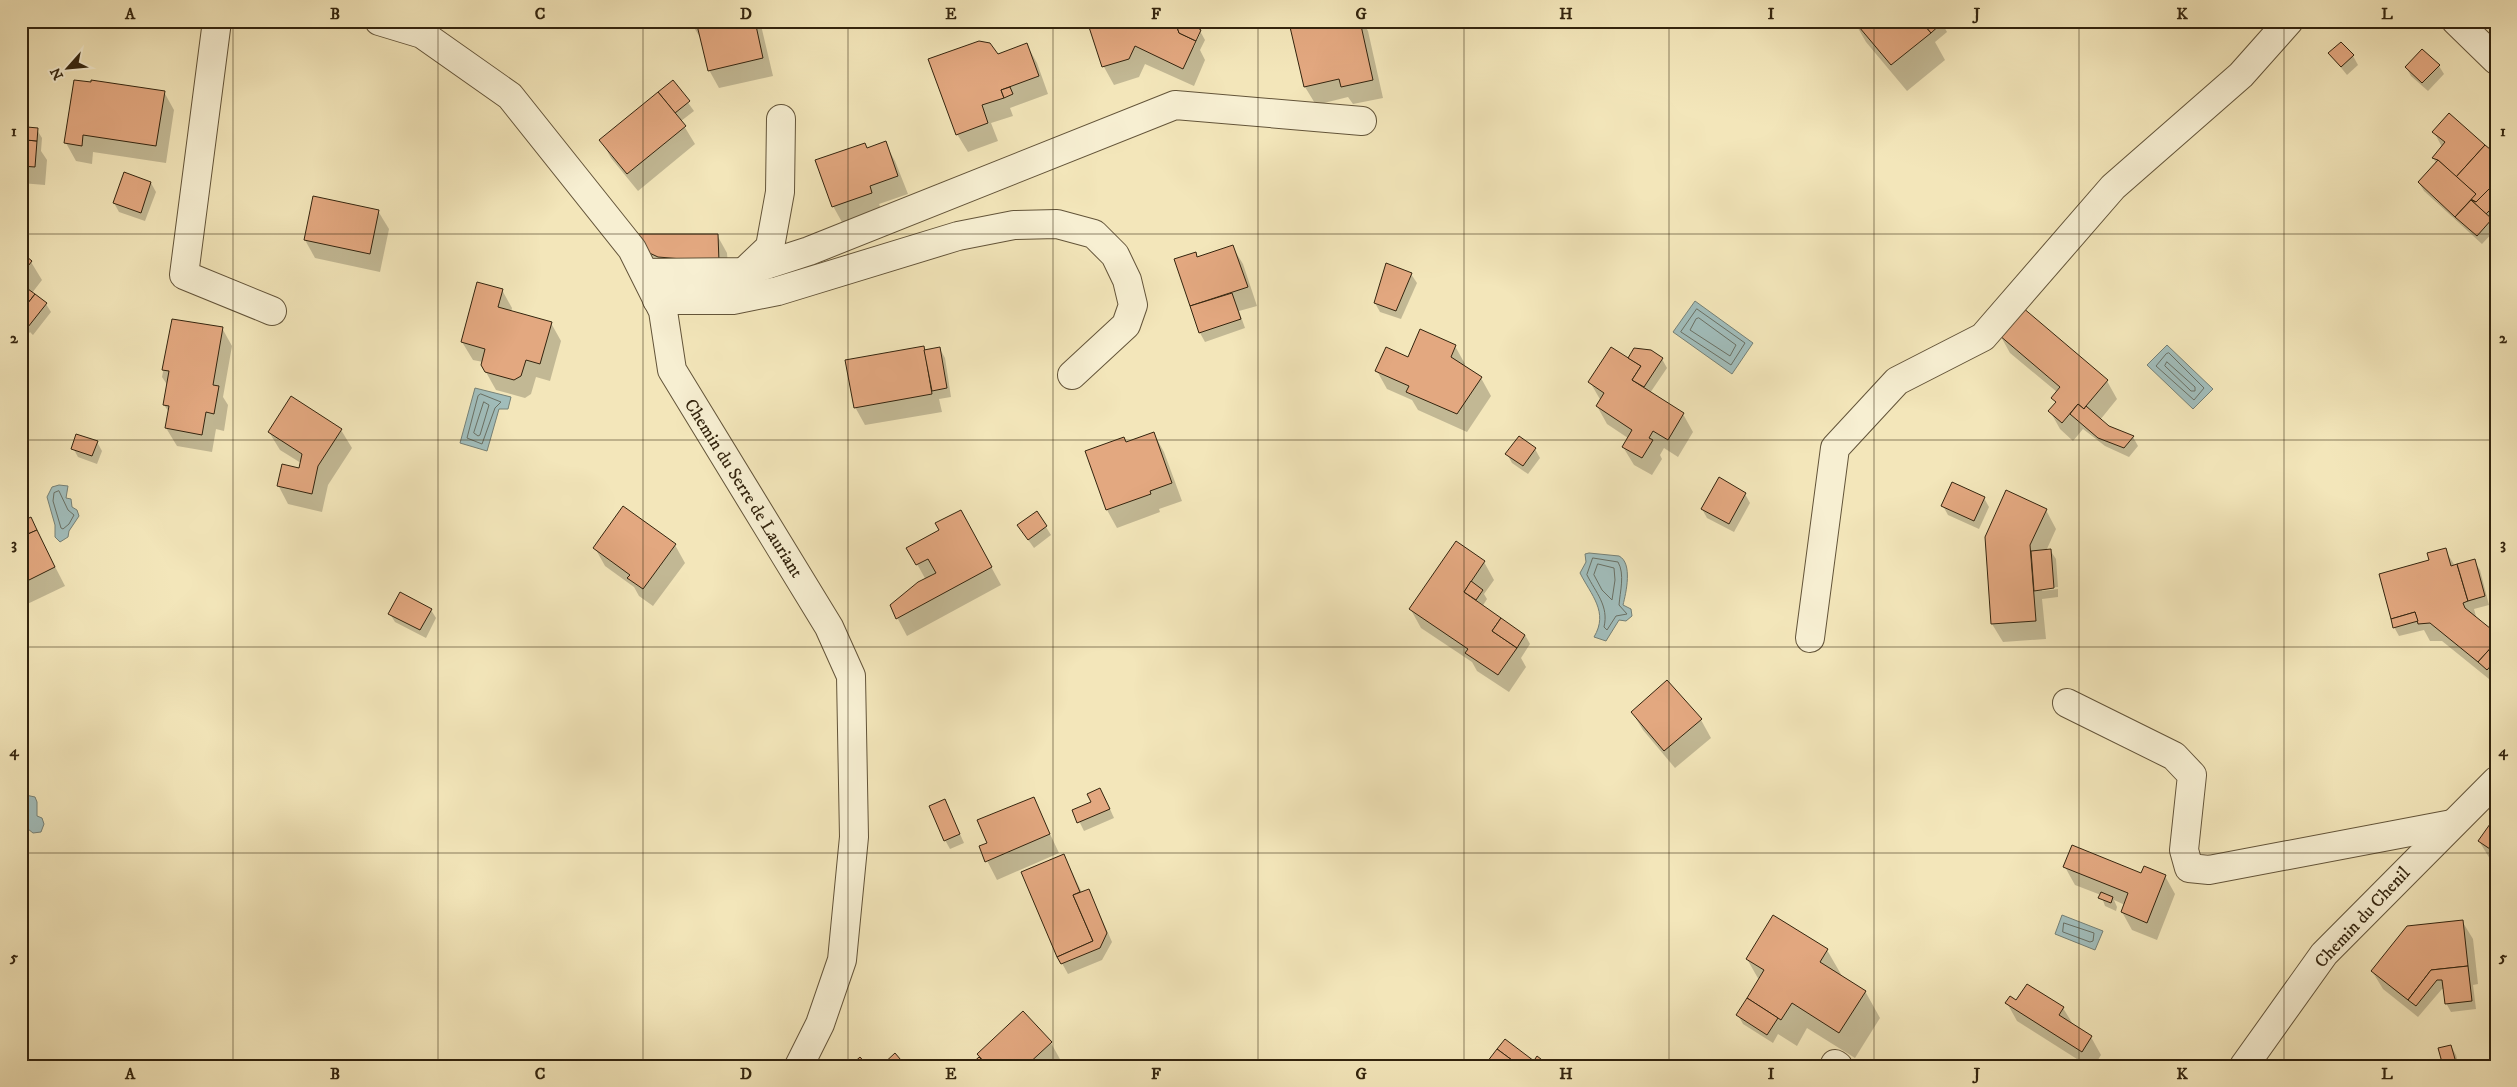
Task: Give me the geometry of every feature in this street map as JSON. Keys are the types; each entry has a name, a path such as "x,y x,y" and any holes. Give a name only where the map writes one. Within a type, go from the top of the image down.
{"street":[{"path":"218,21 184,275 272,311"},
{"name":"Chemin du Serre de Lauriant","path":"378,21 422,34 510,96 632,249 663,311 672,370 829,627 850,676 854,837 842,960 820,1024 799,1066"},
{"path":"1810,638 1835,448 1897,381 1983,337 2113,187 2241,75 2289,21"},
{"path":"2456,21 2496,60"},
{"path":"645,273 744,272 809,251 1175,105 1362,122"},
{"path":"744,272 770,248 780,192 781,119"},
{"path":"657,300 733,300 778,291 958,236 1014,225 1057,224 1094,234 1115,255 1127,280 1133,305 1126,325 1072,375"},
{"path":"2067,703 2174,756 2192,775 2184,850 2189,868 2209,870 2452,824"},
{"name":"Chemin du Chenil","path":"2244,1066 2324,954 2496,781"}],"water":[{"path":"1695,301 1753,343 1732,374 1673,332"},
{"path":"2167,345 2213,389 2193,409 2147,365"},
{"path":"475,388 511,397 508,409 499,409 487,451 460,443"},
{"path":"59,485 68,486 66,498 71,499 72,507 77,510 79,516 69,531 68,537 60,542 55,537 55,525 47,497 52,487"},
{"path":"1585,554 1619,556 1626,565 1627,586 1623,605 1631,609 1632,616 1626,621 1619,620 1606,641 1594,637 1600,620 1599,612 1597,604 1580,573 1586,562"},
{"path":"21,794 35,797 37,816 42,818 44,824 41,832 33,833 28,829 27,824 21,823"},
{"path":"2062,915 2103,931 2095,950 2055,934"}],"building":[{"path":"696,21 755,21 763,58 708,71"},
{"path":"1087,21 1175,21 1179,33 1196,41 1183,69 1135,46 1129,59 1102,67"},
{"path":"1175,21 1187,21 1201,30 1196,41 1179,33"},
{"path":"1316,21 1360,21 1373,80 1341,87 1339,79 1304,87 1290,27"},
{"path":"1854,21 1921,21 1931,33 1891,65"},
{"path":"1921,21 1942,21 1943,22 1931,33"},
{"path":"979,41 990,43 998,54 1027,43 1039,76 1001,90 1004,98 982,105 988,123 956,135 928,59"},
{"path":"2341,42 2354,55 2341,67 2328,53"},
{"path":"2422,49 2440,65 2422,83 2405,67"},
{"path":"74,80 91,82 91,80 165,91 156,146 83,135 82,146 64,143"},
{"path":"673,80 690,101 675,113 658,92"},
{"path":"1010,87 1013,94 1004,98 1001,90"},
{"path":"658,92 686,126 627,174 599,140"},
{"path":"2449,113 2485,145 2456,177 2438,160 2432,158 2445,142 2432,132"},
{"path":"21,127 27,127 26,140 37,141 35,167 21,166"},
{"path":"27,127 38,128 37,141 26,140"},
{"path":"886,141 898,176 870,186 872,193 832,207 815,160 865,143 867,148"},
{"path":"2485,145 2496,154 2496,189 2492,186 2476,202 2471,199 2476,194 2456,177"},
{"path":"2438,160 2476,194 2455,217 2418,182"},
{"path":"124,172 151,182 141,213 113,203"},
{"path":"2492,186 2496,189 2496,204 2486,214 2471,200 2476,202"},
{"path":"313,196 379,210 370,254 304,240"},
{"path":"2471,200 2492,219 2477,236 2455,217"},
{"path":"631,234 718,234 719,262 658,257 643,250"},
{"path":"1233,245 1248,287 1190,306 1174,259 1196,252 1197,257"},
{"path":"21,252 32,261 21,275"},
{"path":"1386,263 1412,273 1396,311 1374,303"},
{"path":"477,282 503,289 498,307 552,322 540,364 526,360 521,376 514,380 485,372 481,365 485,349 461,342"},
{"path":"21,284 35,294 21,312"},
{"path":"1232,293 1241,319 1199,333 1190,306"},
{"path":"35,294 47,303 28,327 21,321 21,312"},
{"path":"2022,307 2108,380 2084,409 2078,404 2062,423 2048,411 2056,402 2051,398 2060,387 1999,335"},
{"path":"172,319 223,327 213,385 219,386 214,414 206,412 202,435 165,428 169,406 163,405 169,371 162,370"},
{"path":"1420,329 1456,345 1451,357 1482,377 1457,414 1406,392 1409,386 1375,371 1386,347 1408,357"},
{"path":"924,346 932,394 854,408 845,360"},
{"path":"940,347 947,388 932,391 924,350"},
{"path":"1611,347 1641,366 1632,380 1684,413 1668,440 1653,431 1649,438 1653,440 1642,458 1622,447 1632,430 1596,406 1604,393 1588,382"},
{"path":"1634,348 1651,350 1663,358 1644,387 1632,380 1641,366 1628,358"},
{"path":"291,396 342,429 318,466 312,494 277,486 282,464 299,468 302,454 268,432"},
{"path":"2078,404 2084,409 2086,406 2109,426 2134,436 2124,448 2098,438 2070,414"},
{"path":"1154,432 1172,483 1150,491 1151,494 1106,510 1085,451 1124,437 1126,442"},
{"path":"76,434 98,441 92,456 71,449"},
{"path":"1519,436 1536,448 1523,466 1505,454"},
{"path":"1719,477 1746,493 1729,524 1701,509"},
{"path":"1952,482 1985,497 1974,521 1941,506"},
{"path":"2006,490 2047,509 2030,545 2036,621 1991,624 1985,537"},
{"path":"623,506 676,544 643,589 627,578 630,575 593,548"},
{"path":"961,510 992,567 896,619 890,605 918,582 936,573 928,559 916,565 906,548 939,530 935,523"},
{"path":"1037,511 1047,526 1028,540 1017,525"},
{"path":"31,517 37,530 21,537 21,522"},
{"path":"37,530 55,567 21,584 21,537"},
{"path":"1456,541 1485,561 1464,592 1501,618 1492,631 1517,648 1498,675 1465,653 1468,649 1409,609"},
{"path":"2446,548 2451,566 2457,564 2468,601 2463,603 2465,608 2496,633 2496,642 2478,662 2430,623 2418,624 2415,612 2391,619 2379,574 2429,560 2427,553"},
{"path":"2051,549 2054,588 2034,591 2031,551"},
{"path":"2475,559 2485,596 2468,601 2457,564"},
{"path":"1471,581 1483,590 1476,600 1464,592"},
{"path":"400,592 432,609 420,630 388,614"},
{"path":"2415,612 2418,621 2393,628 2391,619"},
{"path":"1501,618 1525,635 1517,648 1492,631"},
{"path":"2496,642 2496,660 2487,670 2478,662"},
{"path":"1667,680 1702,719 1664,751 1631,712"},
{"path":"1100,788 1110,809 1077,823 1072,810 1091,802 1087,794"},
{"path":"1034,797 1050,834 985,862 979,846 987,843 977,820"},
{"path":"945,799 960,834 944,841 929,806"},
{"path":"2496,818 2496,853 2478,841"},
{"path":"2072,845 2141,873 2144,866 2166,875 2147,923 2121,912 2128,893 2063,867"},
{"path":"1064,854 1080,892 1073,895 1093,941 1057,957 1021,872"},
{"path":"1089,889 1107,933 1100,948 1061,964 1057,957 1093,941 1073,895"},
{"path":"2101,892 2113,897 2111,903 2098,898"},
{"path":"1773,915 1828,949 1820,962 1866,991 1839,1033 1792,1003 1781,1020 1747,998 1764,970 1746,959"},
{"path":"2463,920 2468,966 2431,970 2408,1000 2371,971 2407,926"},
{"path":"2468,966 2472,1001 2445,1004 2442,980 2437,980 2416,1006 2408,1000 2431,970"},
{"path":"2027,984 2064,1007 2059,1015 2092,1036 2082,1052 2005,1003 2010,996 2016,1000"},
{"path":"1747,998 1778,1018 1767,1035 1736,1015"},
{"path":"1023,1011 1052,1042 1026,1066 988,1066 977,1054"},
{"path":"1505,1039 1534,1061 1530,1066 1520,1066 1497,1049"},
{"path":"2451,1045 2457,1066 2443,1066 2438,1048"},
{"path":"1497,1049 1520,1066 1484,1066"},
{"path":"895,1053 906,1066 881,1066"},
{"path":"1537,1056 1550,1066 1531,1065"},
{"path":"860,1057 868,1066 850,1066"},
{"path":"979,1057 988,1066 969,1066"}]}
